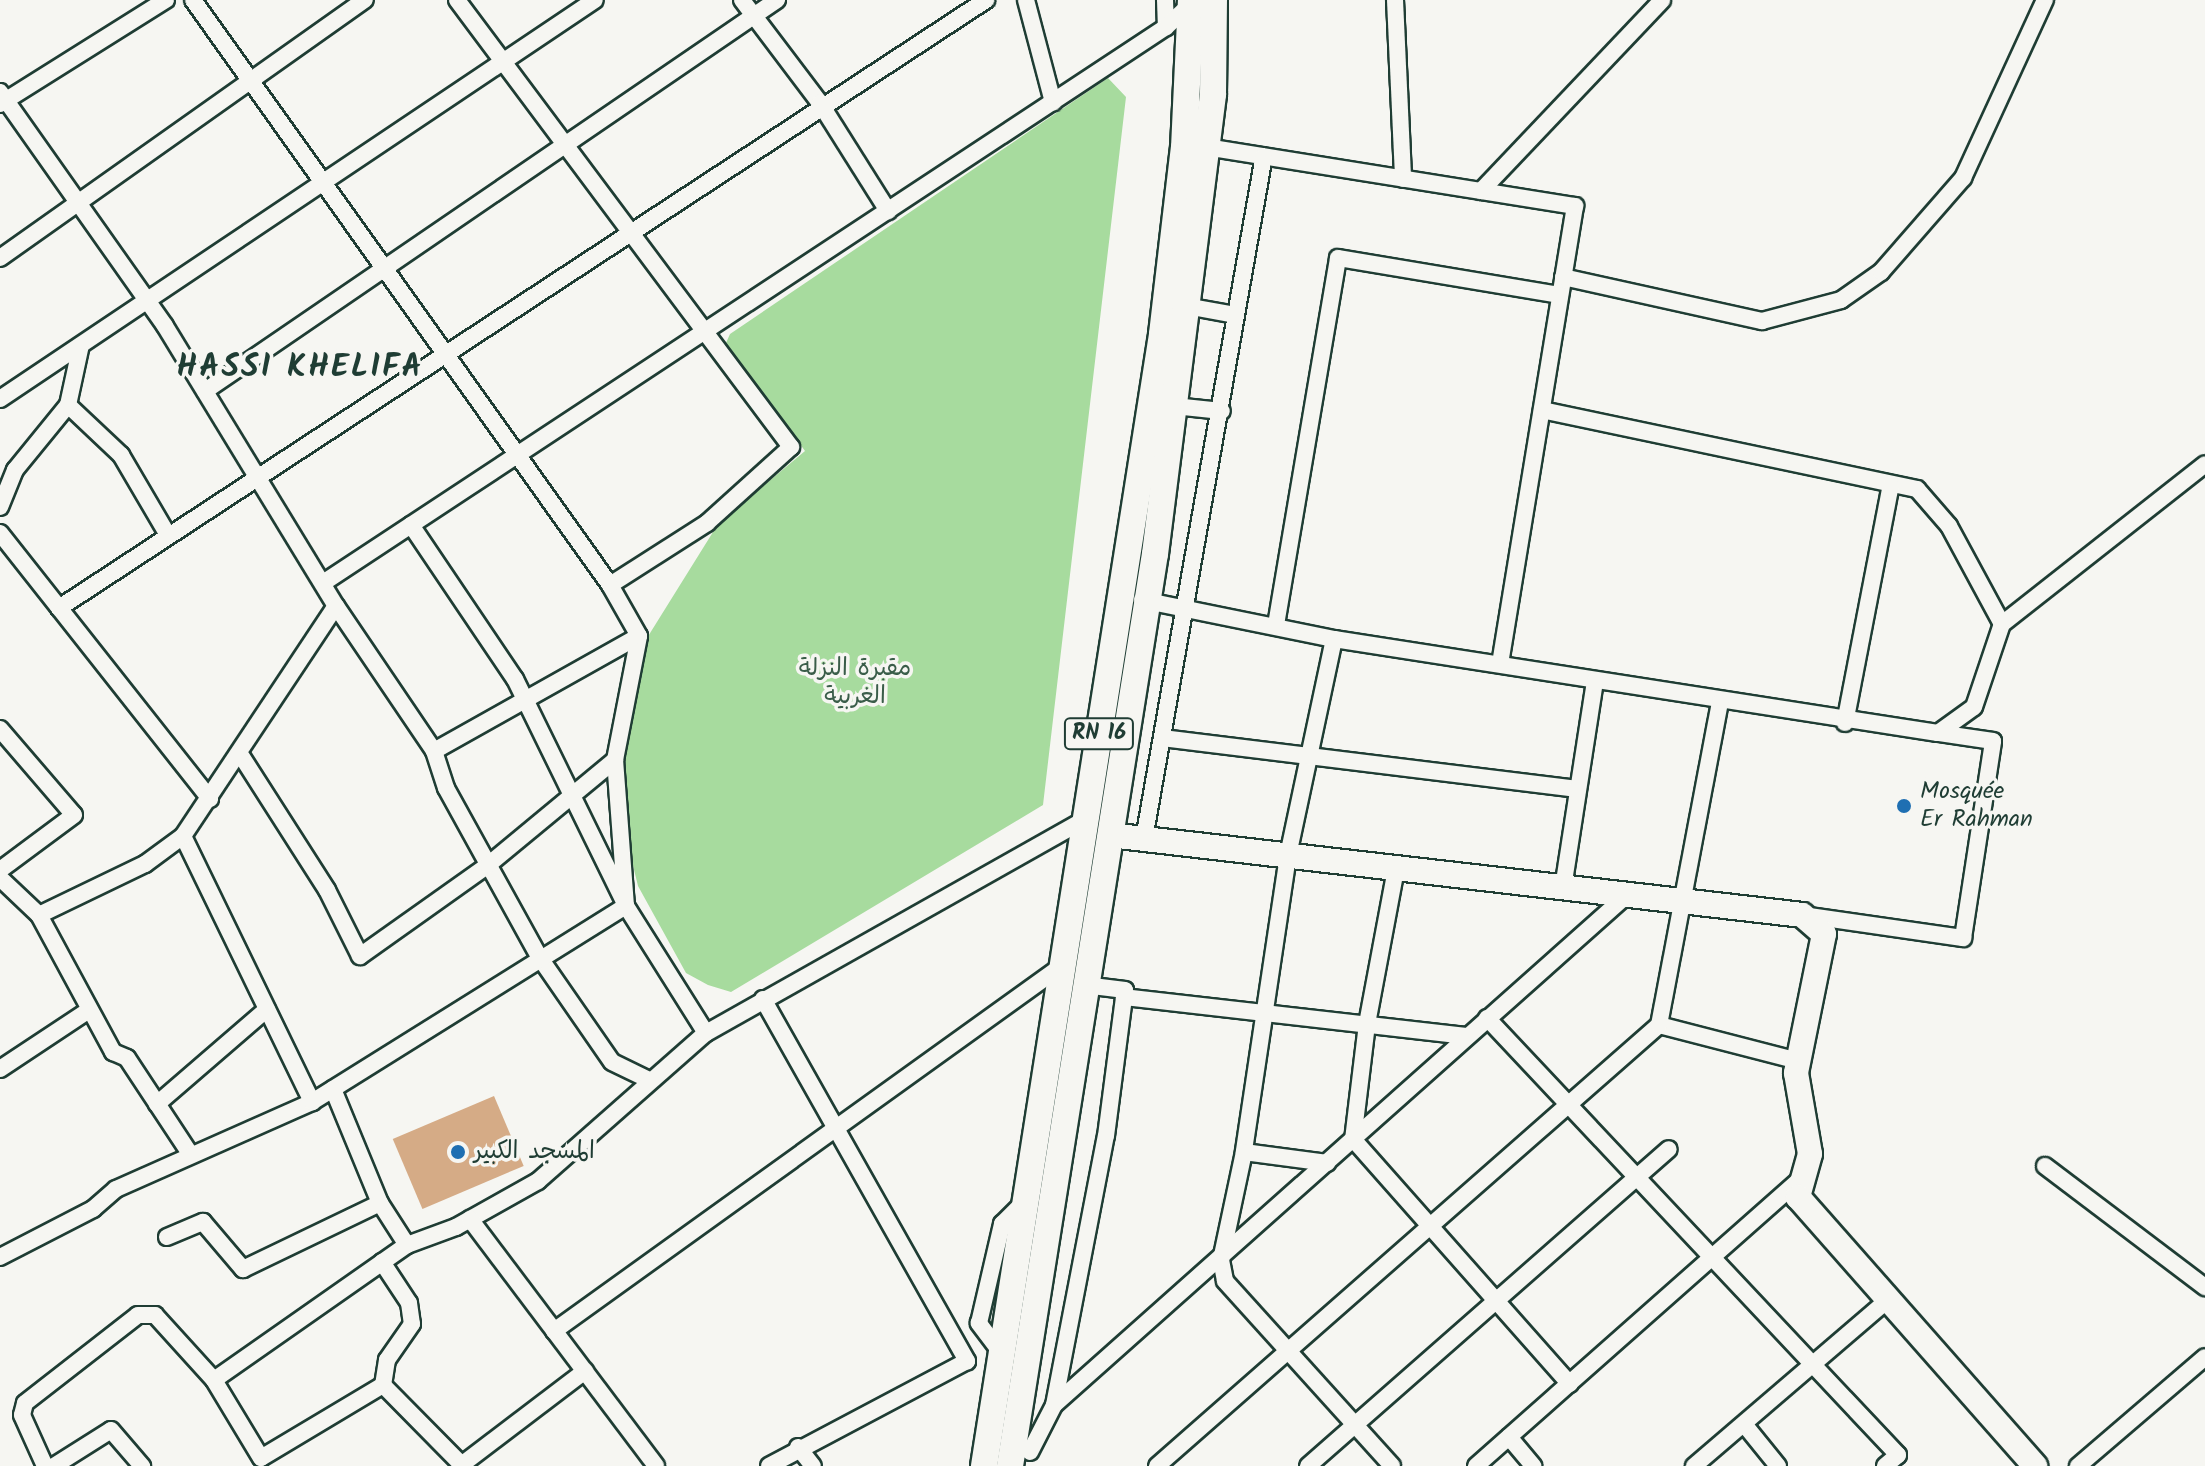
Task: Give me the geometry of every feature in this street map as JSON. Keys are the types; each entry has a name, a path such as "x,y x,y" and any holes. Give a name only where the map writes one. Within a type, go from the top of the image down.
{"main road":[{"name":"RN 16","path":"1018,1451 1086,985 1148,601 1174,406 1206,147 1198,1"},
{"name":"RN 16","path":"984,1466 996,1350 1026,1200 1121,597 1184,148 1198,1"}],"street":[{"path":"166,0 2,99 147,300 336,606 434,751 446,788 540,958 612,1062 649,1080"},
{"path":"193,0 610,585 639,636 615,760 626,906"},
{"path":"0,258 365,0"},
{"path":"457,0 791,447 707,523 610,585"},
{"path":"0,399 595,0"},
{"path":"742,0 820,103 888,211"},
{"path":"205,391 566,148 777,0"},
{"path":"59,608 257,477 448,357 820,103 986,0"},
{"path":"1026,0 1053,102"},
{"path":"1165,0 1166,27"},
{"path":"1395,0 1403,179"},
{"path":"1481,191 1662,0"},
{"path":"1563,277 1762,321 1841,300 1881,272 1963,178 2045,0"},
{"path":"323,583 1166,27 1198,1"},
{"path":"1206,147 1575,206 1500,664"},
{"path":"1144,839 1222,411 1264,156"},
{"path":"1276,625 1338,258 1560,295"},
{"path":"1186,306 1236,315"},
{"path":"0,507 15,470 68,405 81,345"},
{"path":"68,405 121,455 168,535"},
{"path":"1174,406 1222,411"},
{"path":"1542,410 1917,489 1949,526 2002,624"},
{"path":"1938,733 1974,707 2002,624 2205,464"},
{"path":"1845,723 1891,484"},
{"path":"411,525 523,697 567,796 626,906 706,1033"},
{"path":"0,533 210,799"},
{"path":"1110,835 1802,915 1963,938 1993,741 1845,723 1720,703 1500,664 1334,639 1276,625 1121,597"},
{"path":"39,915 145,864 183,836 242,757 336,606"},
{"path":"434,751 523,697 639,636"},
{"path":"1334,639 1288,856 1244,1152 1221,1260 1225,1281 1392,1466"},
{"path":"1563,888 1595,681"},
{"path":"1157,1466 1177,1460 1288,1349 1659,1025 1720,703"},
{"path":"0,729 74,815 0,870"},
{"path":"1162,738 1578,789"},
{"path":"242,757 295,835 360,956 488,865 567,796 615,760"},
{"path":"214,1380 407,1245 470,1219 538,1181 649,1080 706,1033 1086,819"},
{"path":"183,836 312,1102"},
{"path":"1396,869 1367,1024 1353,1139 1494,1302 1570,1384"},
{"path":"0,878 39,915 113,1052 127,1058 191,1155"},
{"path":"1043,1466 1018,1451 1054,1405 1221,1260 1465,1036 1627,895"},
{"path":"3,1250 93,1209 116,1189 312,1102 626,906"},
{"path":"1802,915 1824,934 1798,1061 1810,1154 1798,1197 2035,1466"},
{"path":"554,1331 1063,965"},
{"path":"1054,1405 1106,1136 1125,990 1086,985"},
{"path":"1124,997 1465,1036"},
{"path":"763,999 833,1130 967,1361"},
{"path":"157,1104 267,1009"},
{"path":"0,1069 89,1010"},
{"path":"1487,1018 1898,1455 1885,1466"},
{"path":"1659,1025 1798,1061"},
{"path":"333,1089 380,1203 407,1245"},
{"path":"1308,1466 1669,1149"},
{"path":"1244,1152 1327,1163"},
{"path":"2045,1166 2205,1287"},
{"path":"1476,1466 1804,1177"},
{"path":"167,1237 203,1222 243,1269 380,1203"},
{"path":"470,1219 656,1466"},
{"path":"45,1466 22,1415 25,1403 138,1315 155,1315 214,1380 262,1462 383,1385 387,1360 412,1324 409,1303 382,1262"},
{"path":"1694,1466 1889,1299"},
{"path":"769,1466 798,1447 967,1361 996,1350"},
{"path":"2078,1466 2205,1357"},
{"path":"383,1385 462,1466 585,1371"},
{"path":"1744,1424 1778,1466"},
{"path":"54,1466 111,1430 142,1466"},
{"path":"1509,1437 1533,1466"},
{"path":"798,1447 813,1466"}],"green space":[{"name":"مقبرة النزلة الغربية","path":"1108,78 1126,97 1043,805 731,992 708,985 686,973 638,886 626,837 623,768 637,654 718,524 805,451 726,343 730,334"}],"building":[{"name":"المسجد الكبير","path":"494,1096 524,1166 422,1209 393,1139"}],"place":[{"name":"Mosquée Er Rahman","path":"1904,806"},
{"name":"المسجد الكبير","path":"458,1152"}],"district":[{"name":"HASSI KHELIFA","path":"300,368"}]}
